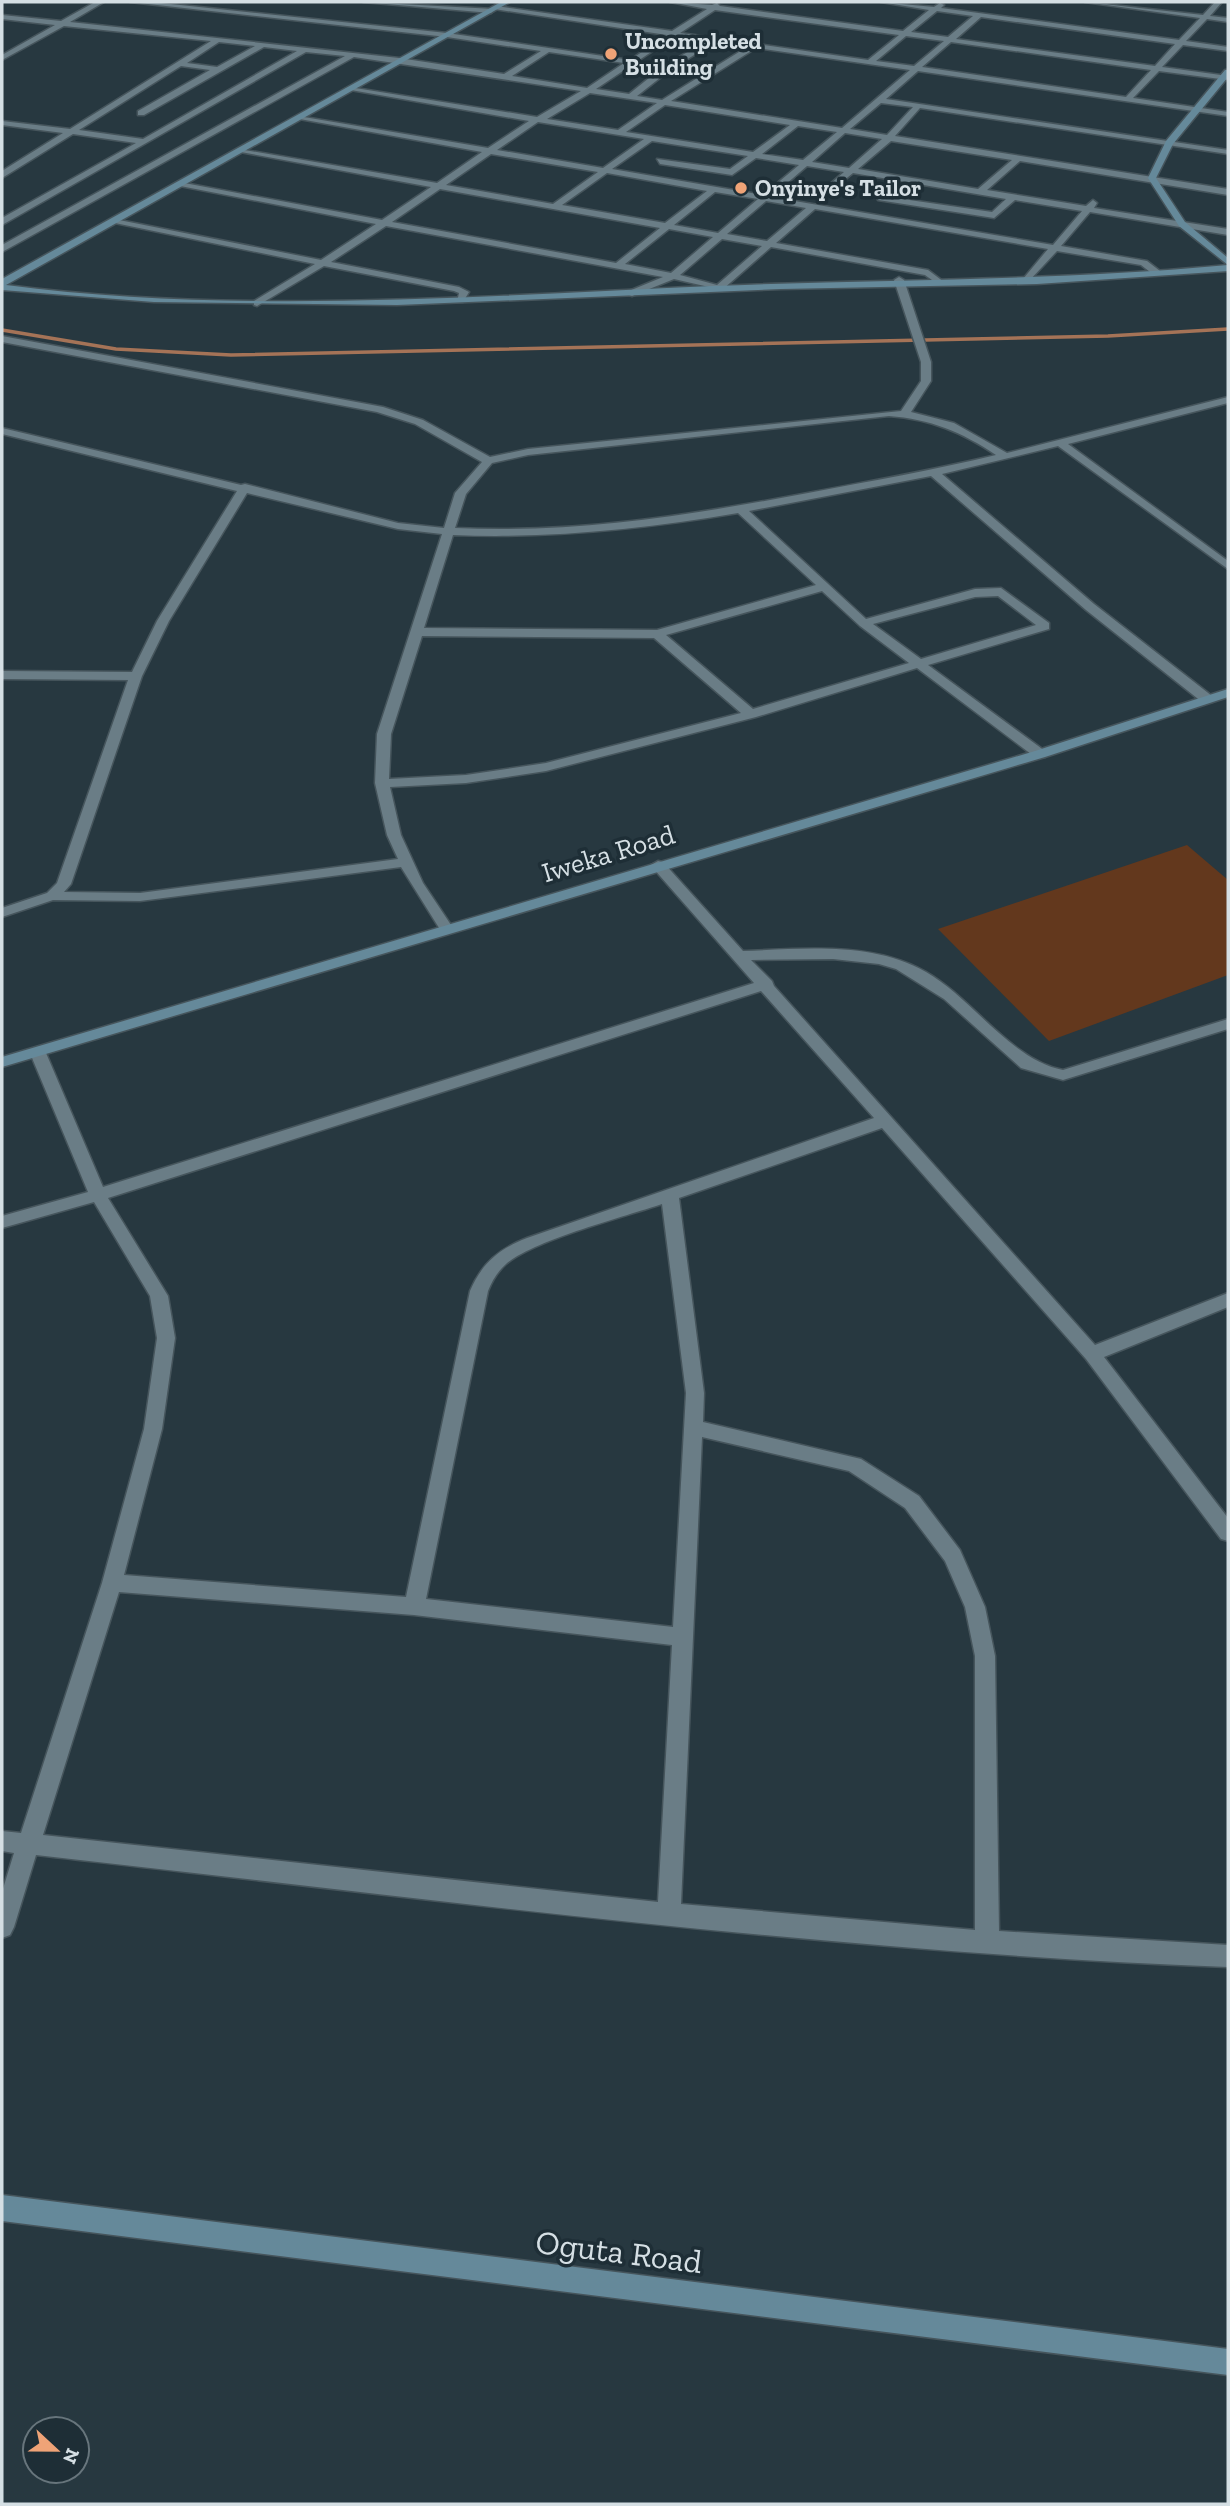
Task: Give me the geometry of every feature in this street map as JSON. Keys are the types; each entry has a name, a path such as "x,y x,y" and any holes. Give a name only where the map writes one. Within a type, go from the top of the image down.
{"street":[{"path":"2,58 100,2"},
{"path":"134,2 447,35 630,62"},
{"path":"180,14 201,2"},
{"path":"367,2 493,9 1228,114"},
{"path":"2,285 399,60 506,2 518,2"},
{"path":"673,2 1227,76"},
{"path":"257,303 329,262 488,151 536,120 545,118 568,100 589,90 721,2"},
{"path":"884,2 1228,48"},
{"path":"870,62 945,2"},
{"path":"1089,2 1124,4 1228,20"},
{"path":"1128,99 1219,2"},
{"path":"632,293 673,276 979,15"},
{"path":"2,17 399,60 1228,192"},
{"path":"149,33 160,26"},
{"path":"630,97 667,68 714,39"},
{"path":"3,173 218,40"},
{"path":"141,113 263,45"},
{"path":"619,133 755,45"},
{"path":"2,222 304,50"},
{"path":"505,77 548,50"},
{"path":"2,249 353,55"},
{"path":"179,64 218,69"},
{"path":"1152,178 1169,143 1227,76"},
{"path":"349,89 1228,232"},
{"path":"880,100 1228,152"},
{"path":"832,187 889,138 918,106"},
{"path":"298,118 1144,263 1157,273"},
{"path":"2,123 143,141"},
{"path":"671,162 660,160 732,172 797,123"},
{"path":"555,206 650,138"},
{"path":"239,151 928,273 939,282"},
{"path":"981,191 1019,158"},
{"path":"1152,178 1182,224 1228,262"},
{"path":"179,186 673,276 719,288"},
{"path":"617,266 714,189"},
{"path":"878,197 994,215 1014,196"},
{"path":"1028,279 1052,247 1095,200"},
{"path":"719,288 813,206"},
{"path":"114,222 456,289 464,292 460,300"},
{"path":"2,285 104,298 257,303 460,300 719,288 1028,279 1228,268"},
{"path":"900,282 926,362 926,381 905,414"},
{"path":"2,339 379,409 419,422 488,461"},
{"path":"2,431 245,487 398,526 447,533 576,532 688,519 934,473 1228,400"},
{"path":"446,928 416,883 394,835 382,783 384,734 419,632 461,493 488,461 528,453 889,413 923,414 946,421 966,430 1004,456"},
{"path":"1059,442 1228,566"},
{"path":"934,473 1090,607 1207,699"},
{"path":"52,896 64,884 136,676 163,621 245,487"},
{"path":"740,509 864,623 1040,754"},
{"path":"419,632 657,634 824,587"},
{"path":"382,783 467,779 546,767 751,714 1045,626 1001,592 975,593 864,623"},
{"path":"657,634 751,714"},
{"path":"2,675 136,676"},
{"name":"Iweka Road","path":"2,1062 658,865 1040,754 1228,692"},
{"path":"2,913 52,896 140,898 407,862"},
{"path":"658,865 1092,1354 1228,1533"},
{"path":"741,956 819,954 883,961 901,966 919,974 967,1010 1027,1064 1043,1072 1063,1075 1228,1024"},
{"path":"2,1222 98,1195 766,984"},
{"path":"2,1927 112,1583 153,1429 166,1338 159,1296 98,1195 38,1053"},
{"path":"414,1606 479,1291 486,1271 503,1254 886,1120"},
{"path":"669,1914 695,1393 670,1196"},
{"path":"1092,1354 1228,1300"},
{"path":"693,1427 854,1464 912,1502 953,1556 975,1607 985,1656 987,1942"},
{"path":"112,1583 414,1606 684,1637"},
{"path":"2,1841 669,1914 987,1942 1228,1956"},
{"name":"Oguta Road","path":"2,2208 1228,2362"}],"shaded area":[{"path":"1187,845 1228,880 1228,975 1049,1041 938,929"}],"waterway":[{"path":"2,330 116,349 231,355 1108,336 1228,329"}],"place":[{"name":"Uncompleted Building","path":"611,54"},
{"name":"Onyinye's Tailor","path":"741,188"}]}
